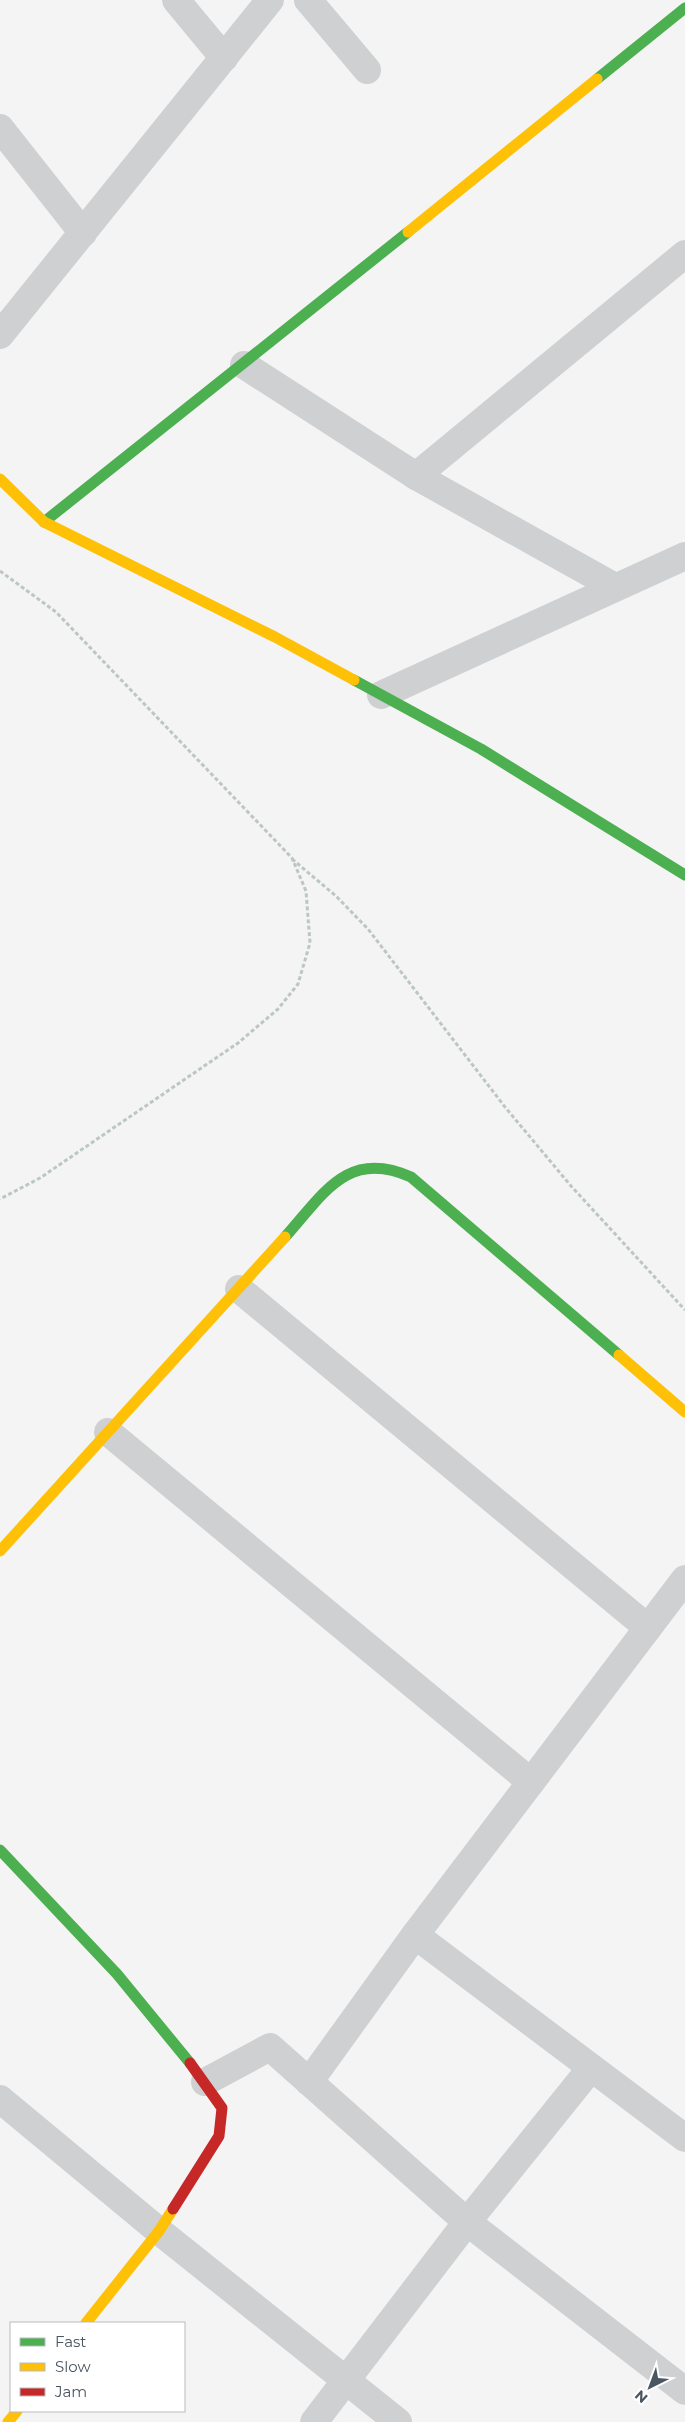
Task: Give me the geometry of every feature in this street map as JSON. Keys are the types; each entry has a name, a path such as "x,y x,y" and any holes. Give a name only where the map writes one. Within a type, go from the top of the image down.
{"street":[{"path":"176,0 224,58"},
{"path":"0,335 270,0"},
{"path":"308,0 367,70"},
{"path":"44,522 244,365 685,8"},
{"path":"0,128 83,233"},
{"path":"416,476 685,254"},
{"path":"244,365 416,476 615,588"},
{"path":"0,479 44,522 275,637 482,749 681,867"},
{"path":"381,695 685,556"},
{"path":"0,1551 337,1180 354,1171 375,1165 395,1169 411,1177 685,1412"},
{"path":"239,1289 648,1628"},
{"path":"108,1432 531,1782"},
{"path":"309,2082 415,1935 685,1579"},
{"path":"0,1850 106,1960 205,2082 222,2108 219,2136 159,2232 87,2322"},
{"path":"415,1935 685,2138"},
{"path":"205,2082 270,2047 467,2222 685,2391"},
{"path":"314,2422 467,2222 591,2068"},
{"path":"0,2099 159,2232 398,2422"},
{"path":"8,2422 16,2412"}],"path":[{"path":"0,571 56,612 292,858 336,896 368,929 505,1108 570,1186 685,1310"},
{"path":"0,1199 48,1173 238,1042 278,1009 298,984 310,943 306,891 292,858"}],"traffic: fast":[{"path":"597,79 685,8"},
{"path":"44,522 408,232"},
{"path":"354,680 481,749 685,875"},
{"path":"285,1237 325,1192 338,1180 353,1172 370,1168 389,1170 411,1177 619,1355"},
{"path":"0,1850 117,1974 190,2063"}],"traffic: slow":[{"path":"408,232 597,79"},
{"path":"0,479 44,522 275,637 354,680"},
{"path":"0,1551 285,1237"},
{"path":"619,1355 685,1412"},
{"path":"87,2322 159,2231 173,2209"},
{"path":"8,2422 16,2412"}],"traffic: jam":[{"path":"173,2209 219,2136 222,2108 190,2063"}]}
